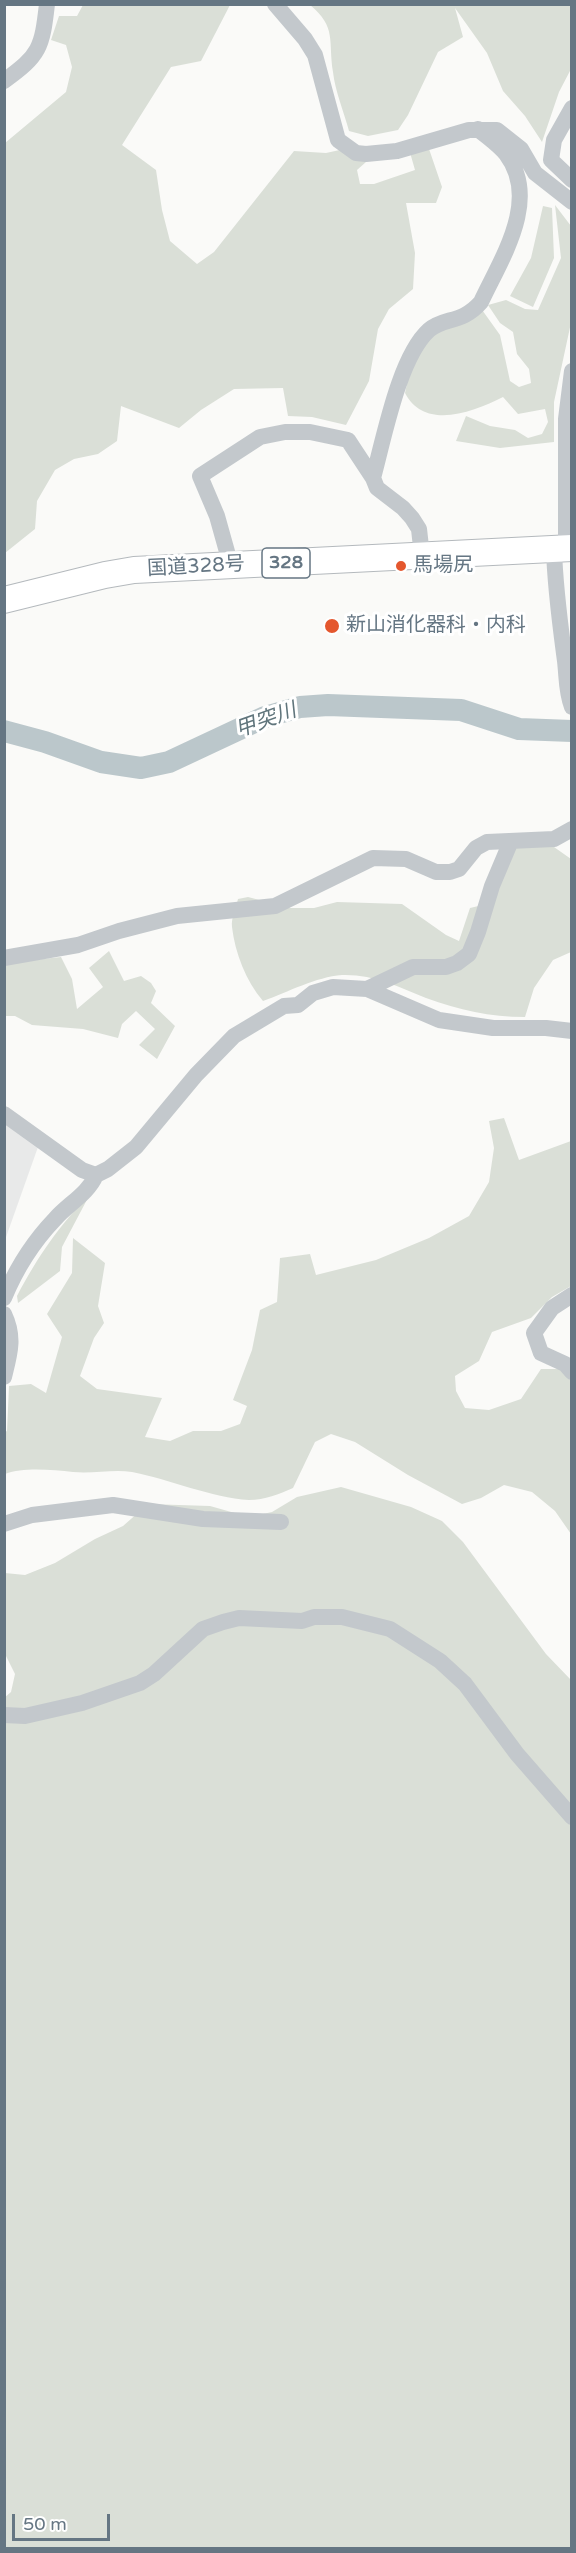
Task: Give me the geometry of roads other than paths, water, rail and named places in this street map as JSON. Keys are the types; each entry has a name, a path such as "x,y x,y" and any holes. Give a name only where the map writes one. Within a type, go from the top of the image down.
{"highway":[{"name":"国道328号","path":"4,600 134,570 564,548"}],"street":[{"path":"4,81 30,62 40,48 47,4"},
{"path":"275,4 305,39 315,56 338,140 356,153 397,151 450,134 478,129 497,130 521,148 535,172 572,202"},
{"path":"572,108 554,140 551,160 572,180"},
{"path":"373,478 408,363 419,340 433,326 458,320 473,312 482,303 515,226 520,201 520,185 515,169 506,153 478,129"},
{"path":"569,700 556,599 564,548 566,419 572,370"},
{"path":"231,566 217,516 200,476 260,437 285,432 310,432 348,440 373,478 376,488 403,508 412,518 419,529 422,556"},
{"path":"4,958 78,945 119,931 177,916 276,906 373,858 406,860 431,871 450,872 459,869 480,845 554,839 572,829"},
{"path":"367,989 413,967 446,967 457,963 469,954 492,886 511,841"},
{"path":"4,1298 16,1269 40,1236 57,1216 91,1186 96,1175 108,1169 136,1147 196,1075 234,1036 285,1006 298,1005 313,993 333,987 367,989 439,1020 493,1028 572,1030"},
{"path":"4,1114 82,1170 96,1175"},
{"path":"572,1296 552,1308 534,1333 541,1353 565,1364 572,1372"},
{"path":"4,1314 11,1330 12,1346 4,1377"},
{"path":"4,1524 32,1515 113,1505 203,1519 282,1522"},
{"path":"4,1715 25,1716 82,1703 140,1683 154,1674 203,1629 223,1622 239,1618 302,1621 314,1617 342,1617 390,1629 440,1661 465,1684 517,1754 572,1817"}],"waterway":[{"name":"甲突川","path":"4,731 45,742 101,762 141,768 169,762 265,717 300,707 328,705 461,710 519,729 572,731"}],"place":[{"name":"馬場尻","path":"401,566"},
{"name":"新山消化器科・内科","path":"332,626"}]}
